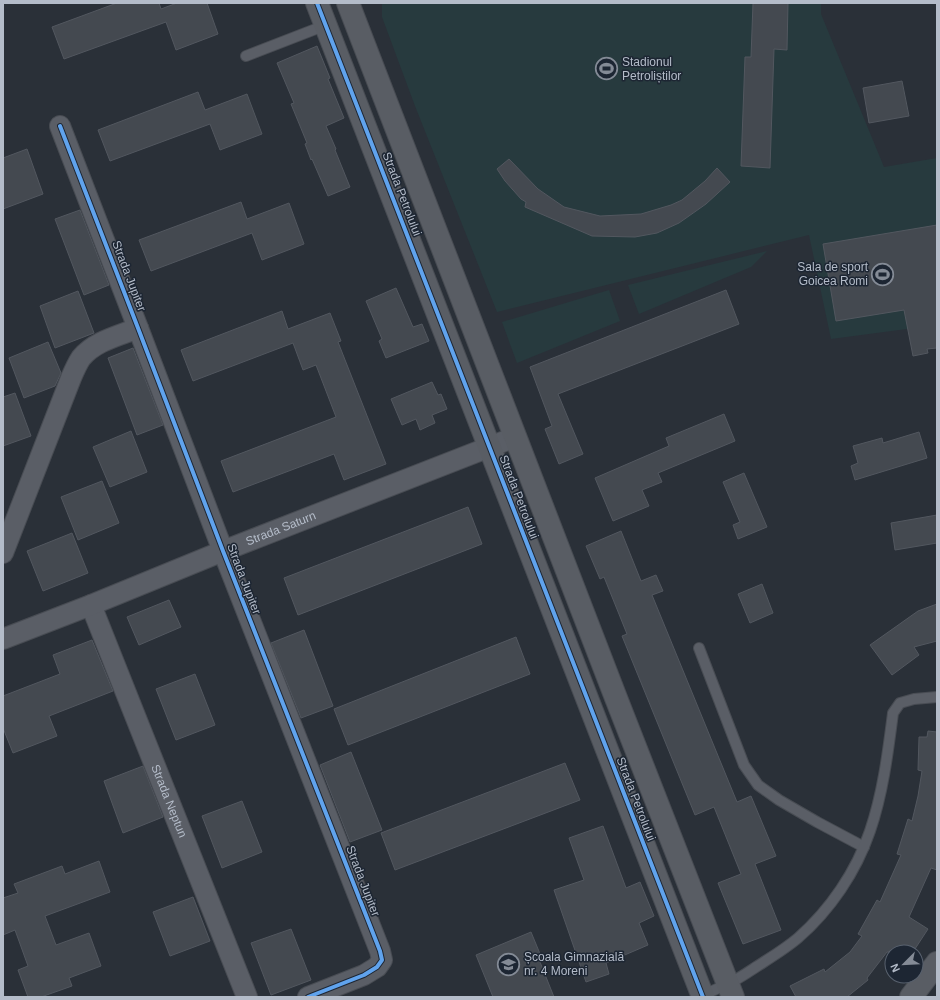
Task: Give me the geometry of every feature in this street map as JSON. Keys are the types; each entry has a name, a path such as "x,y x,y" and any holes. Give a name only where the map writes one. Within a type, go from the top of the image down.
{"street":[{"name":"Strada Petrolului","path":"317,3 703,996"},
{"name":"Strada Petrolului","path":"348,3 730,991"},
{"name":"Strada Jupiter","path":"60,126 223,551 380,951 382,960 377,967 364,975 308,997"},
{"name":"Strada Jupiter","path":"3,553 71,378 80,360 89,349 102,342 138,328"},
{"name":"Strada Saturn","path":"3,639 515,437"},
{"name":"Strada Neptun","path":"91,605 247,997"},
{"path":"590,708 616,698"},
{"path":"911,997 937,963"}],"lane":[{"path":"246,56 326,25"},
{"path":"699,648 744,765 758,785 779,800 864,847"},
{"path":"703,996 730,991 797,939 815,922 835,898 852,872 870,831 881,790 893,713 900,703 914,699 937,697"}],"green space":[{"path":"382,3 821,3 821,14 884,167 937,158 937,325 831,339 809,235 497,312 415,106 382,17"},
{"path":"767,251 751,267 639,314 628,285"},
{"path":"609,290 620,321 517,363 502,322"}],"building":[{"path":"117,3 159,3 161,9 177,3 207,3 218,34 176,50 166,22 64,59 52,27"},
{"path":"753,3 788,3 787,50 774,49 770,168 741,166 745,57 751,57"},
{"path":"317,46 330,78 328,79 344,118 326,126 350,187 328,196 312,159 311,160 305,144 307,143 291,104 294,103 277,63"},
{"path":"902,81 909,116 869,123 863,88"},
{"path":"198,92 205,110 247,94 262,134 220,150 210,124 110,161 98,130"},
{"path":"27,149 43,194 3,209 3,158"},
{"path":"509,159 538,189 564,207 600,216 641,214 671,205 682,200 705,181 717,168 730,182 706,204 679,223 657,233 635,237 592,236 525,207 526,202 521,199 505,181 497,169"},
{"path":"241,202 247,219 289,203 304,244 262,260 252,233 151,271 139,240"},
{"path":"80,210 109,285 84,295 55,219"},
{"name":"Sala de sport Goicea Romi","path":"937,225 937,348 927,349 928,353 913,356 904,310 836,321 823,244"},
{"path":"396,288 413,327 422,324 429,341 386,358 379,341 382,339 366,301"},
{"path":"726,290 739,324 558,394 583,454 559,464 545,429 552,426 530,367"},
{"path":"78,291 94,333 55,348 40,306"},
{"path":"282,311 288,329 330,313 341,341 338,342 386,464 344,480 334,454 233,492 221,461 336,417 316,365 303,370 293,343 193,381 181,350"},
{"path":"48,342 61,373 55,386 24,398 9,358"},
{"path":"133,348 163,425 137,435 108,358"},
{"path":"432,382 438,395 441,394 447,409 432,415 435,423 420,430 416,419 402,425 391,399"},
{"path":"15,393 31,436 3,446 3,397"},
{"path":"724,414 735,441 658,473 662,482 642,490 649,506 613,521 595,478 669,446 666,438"},
{"path":"131,431 147,472 110,487 93,447"},
{"path":"919,432 927,458 855,480 851,466 858,463 853,446 882,438 883,443"},
{"path":"744,473 767,527 738,539 733,525 740,522 723,482"},
{"path":"102,481 119,523 78,540 61,497"},
{"path":"468,507 482,544 298,615 284,578"},
{"path":"937,515 937,543 895,550 891,523"},
{"path":"621,531 641,581 656,575 663,591 652,595 737,802 751,796 776,856 755,864 781,930 743,944 718,883 741,874 714,807 695,815 622,636 627,634 604,577 600,579 586,546"},
{"path":"72,533 88,573 43,591 27,551"},
{"path":"762,584 773,613 750,623 738,594"},
{"path":"169,600 181,627 139,645 127,617"},
{"path":"937,604 937,641 914,647 919,655 892,675 870,645 918,611"},
{"path":"304,630 333,706 301,718 271,643"},
{"path":"516,637 530,674 348,745 334,709"},
{"path":"92,640 113,691 49,716 57,736 13,753 3,728 3,696 60,674 53,655"},
{"path":"195,674 215,725 176,740 156,689"},
{"path":"928,731 937,732 937,870 931,868 909,917 928,929 918,944 884,944 884,956 867,978 868,980 847,997 796,997 790,986 824,969 825,972 850,952 862,936 858,934 877,900 880,902 901,855 897,854 908,819 912,821 922,771 918,770 919,737 927,737"},
{"path":"351,752 382,830 350,842 320,765"},
{"path":"565,763 580,800 395,870 381,833"},
{"path":"143,766 163,817 123,833 104,781"},
{"path":"242,801 262,852 222,868 202,816"},
{"path":"603,826 626,888 640,882 654,916 639,923 648,945 606,963 609,974 586,982 554,890 584,880 569,838"},
{"path":"99,861 110,892 45,916 56,945 89,933 101,966 69,978 72,986 41,997 28,997 18,970 28,966 15,930 3,935 3,898 18,893 14,884 62,866 65,874"},
{"path":"193,897 210,941 170,956 153,912"},
{"path":"291,929 311,980 271,995 251,943"},
{"name":"Școala Gimnazială nr. 4 Moreni","path":"531,932 543,961 540,962 554,997 493,997 476,955"}],"cycle path":[{"path":"317,3 703,997"},
{"path":"60,126 223,551 380,951 382,960 377,967 364,975 308,997"}],"place":[{"name":"Stadionul Petroliștilor","path":"607,69"},
{"name":"Sala de sport Goicea Romi","path":"883,274"},
{"name":"Școala Gimnazială nr. 4 Moreni","path":"508,964"}]}
